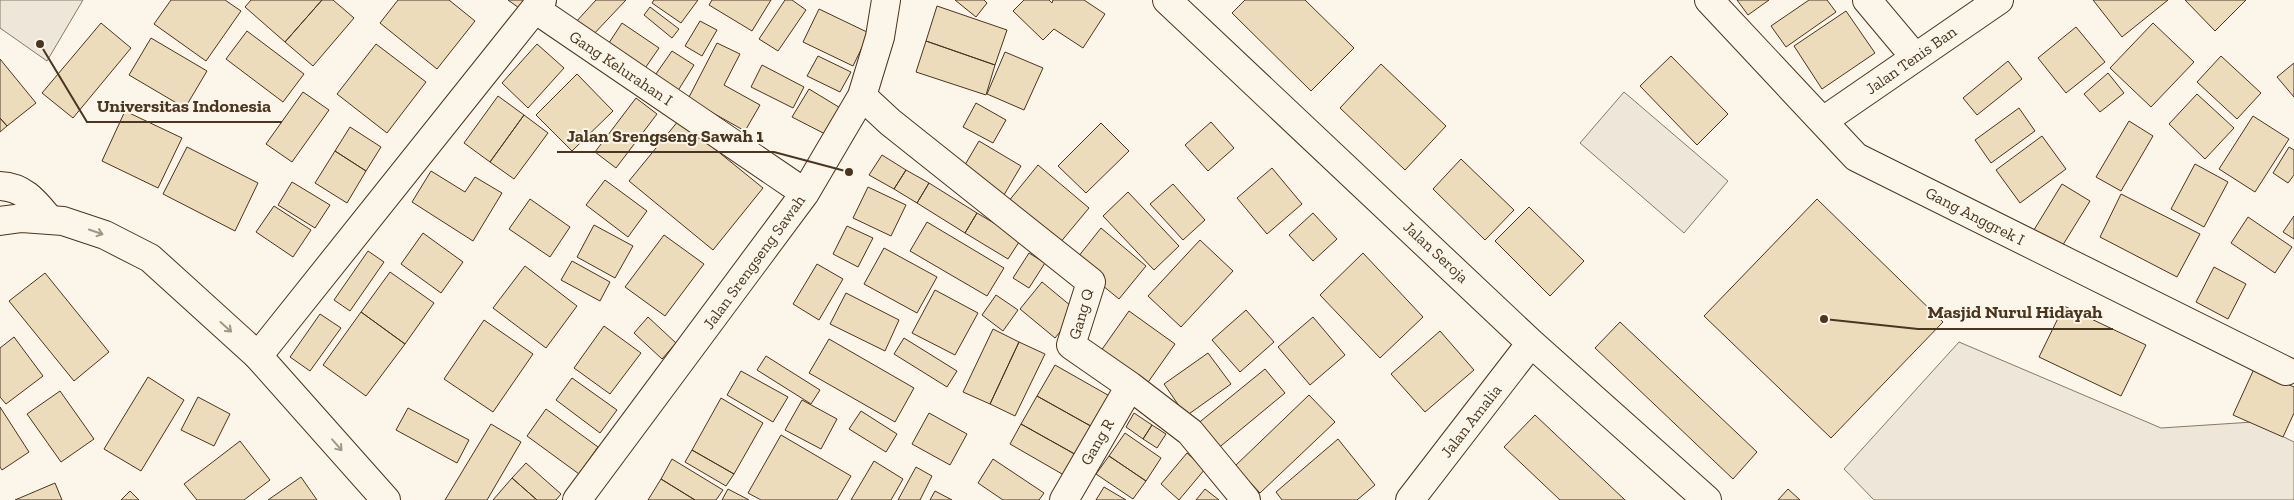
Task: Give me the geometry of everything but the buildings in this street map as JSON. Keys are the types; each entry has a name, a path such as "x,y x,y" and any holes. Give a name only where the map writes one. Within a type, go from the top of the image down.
{"street":[{"name":"Jalan Srengseng Sawah","path":"585,497 805,193 862,96 880,37 886,0"},
{"name":"Jalan Seroja","path":"1167,0 1531,343 1707,500"},
{"name":"Gang Anggrek I","path":"1709,0 1856,157 2286,371"},
{"path":"1867,0 1914,56"},
{"name":"Jalan Tenis Ban","path":"1823,121 1914,56 1999,0"},
{"path":"258,356 539,5"},
{"name":"Gang Kelurahan I","path":"539,5 805,193"},
{"name":"Gang Q","path":"862,96 890,122 1091,282 1071,345 1130,386 1190,432 1246,500"},
{"path":"0,186 11,186 22,191 50,219"},
{"path":"0,222 22,218 63,221 105,235 150,258 258,356 386,500"},
{"name":"Jalan Amalia","path":"1410,500 1531,343"},
{"name":"Gang R","path":"1064,500 1130,386"}],"shaded area":[{"path":"0,0 83,0 47,61 0,28"},
{"path":"1624,92 1728,181 1684,233 1580,143"},
{"path":"1959,342 2161,428 2253,422 2294,442 2294,500 1874,500 1844,469"}],"place":[{"name":"Universitas Indonesia","path":"40,44"},
{"name":"Jalan Srengseng Sawah 1","path":"849,172"},
{"name":"Masjid Nurul Hidayah","path":"1824,319"}]}
